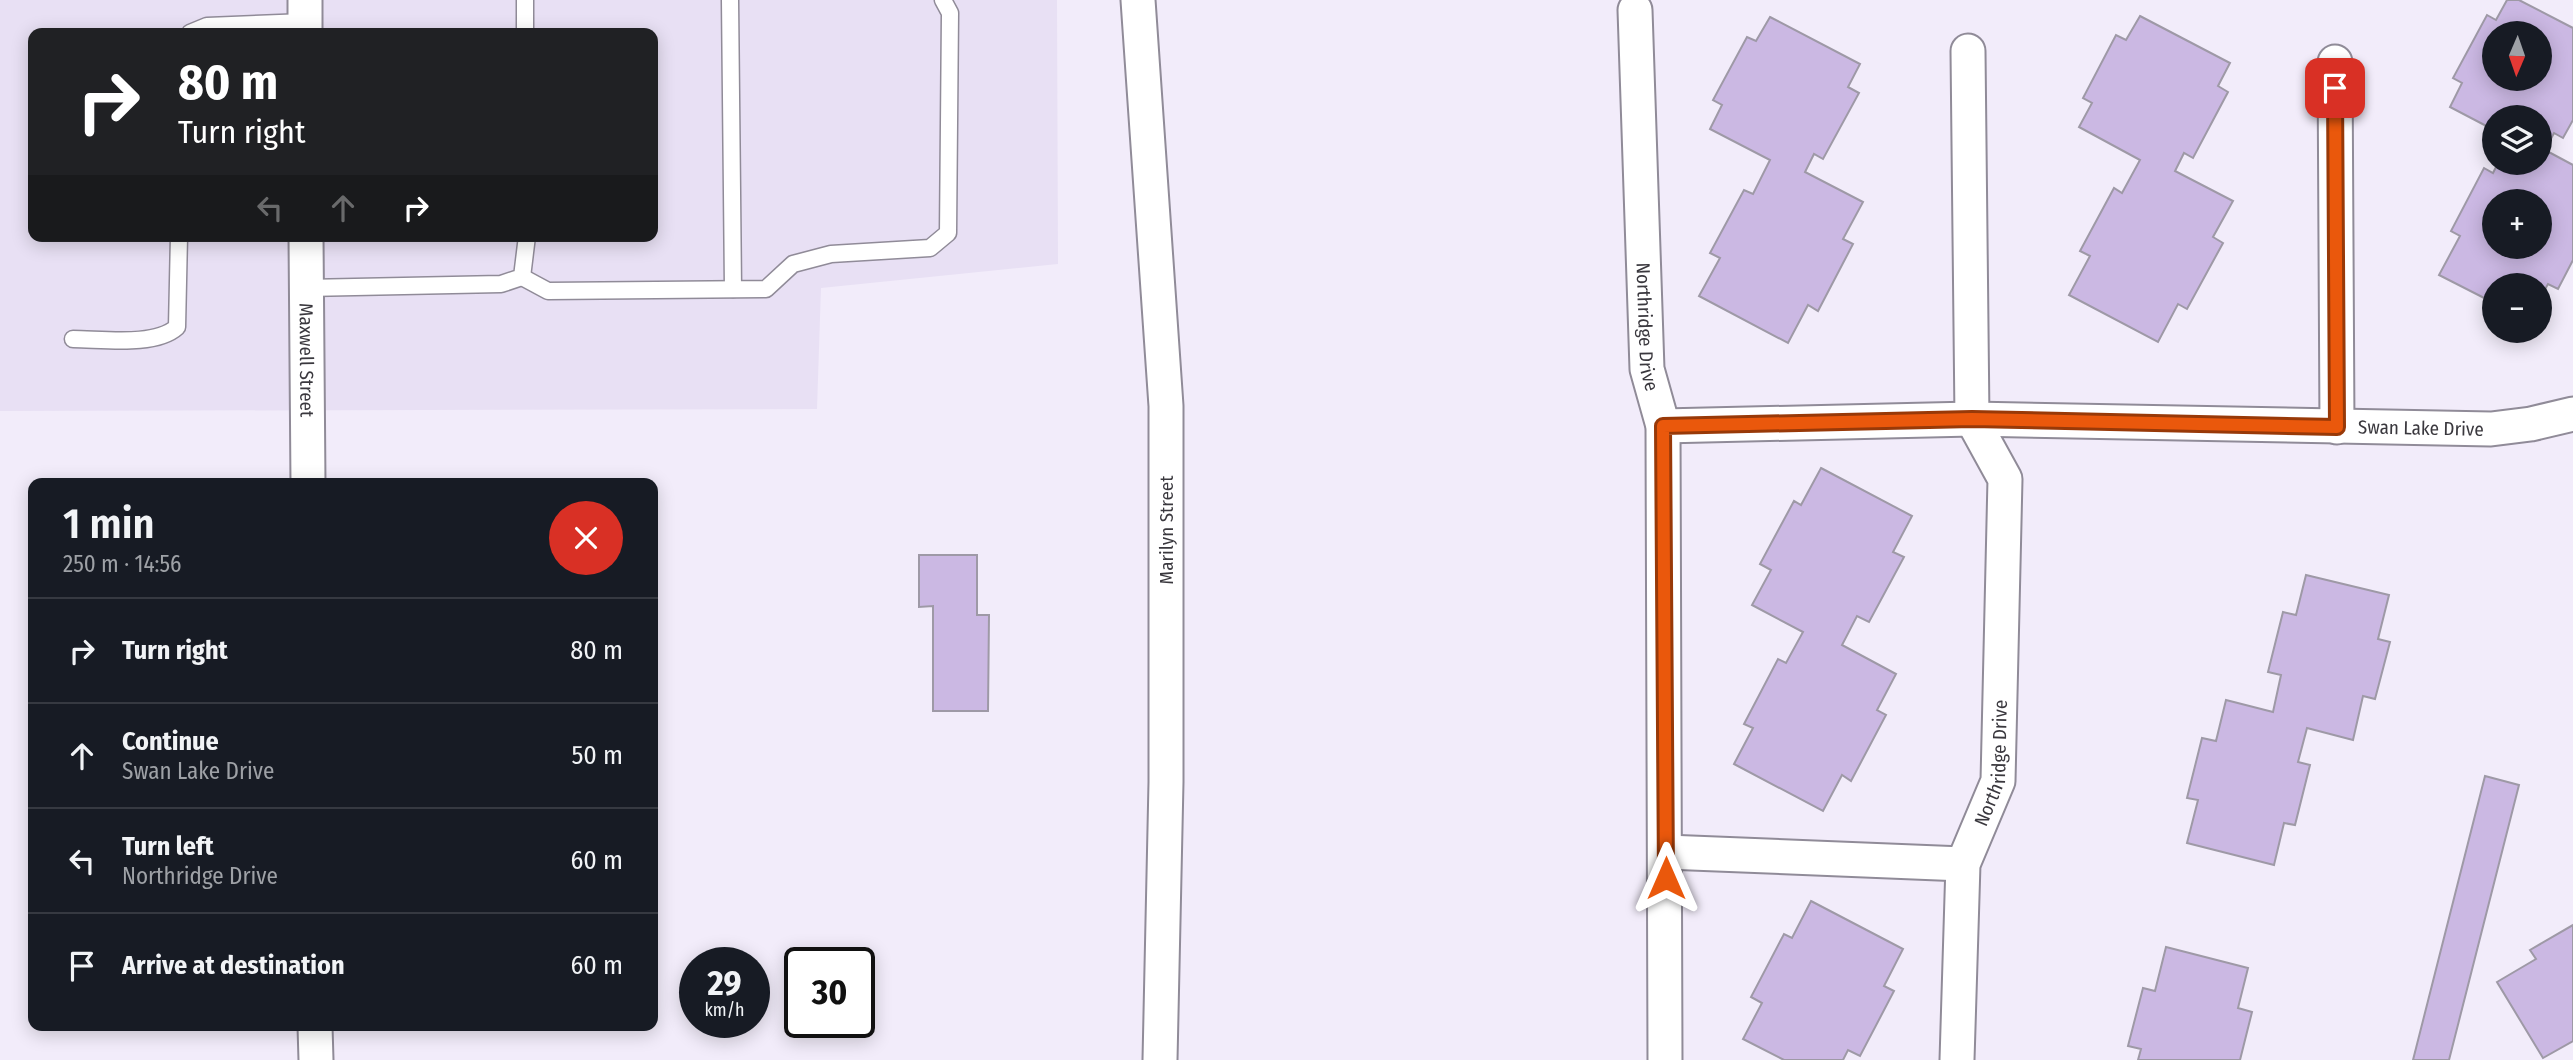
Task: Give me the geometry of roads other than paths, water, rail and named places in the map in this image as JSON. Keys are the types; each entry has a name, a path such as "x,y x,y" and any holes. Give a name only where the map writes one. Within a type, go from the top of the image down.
{"street":[{"name":"Marilyn Street","path":"1138,0 1166,406 1166,782 1160,1060"},
{"name":"Northridge Drive","path":"1636,10 1647,369 1663,426 1665,1060"},
{"name":"Northridge Drive","path":"1957,1060 1963,864 1998,781 2005,478 1972,419 1968,51"},
{"path":"2335,62 2337,427"},
{"name":"Maxwell Street","path":"306,242 308,478"},
{"name":"Swan Lake Drive","path":"1663,426 1972,419 2491,429 2531,424 2573,414"},
{"path":"1666,852 1963,864"},
{"path":"315,1031 316,1060"}],"lane":[{"path":"525,0 525,28"},
{"path":"730,0 733,289"},
{"path":"306,288 501,284 522,278 548,291 766,289 793,264 831,254 930,248 948,233 950,13 943,0"},
{"path":"202,28 305,18"},
{"path":"73,339 136,340 171,333 177,327 179,242"},
{"path":"522,278 526,242"}]}
